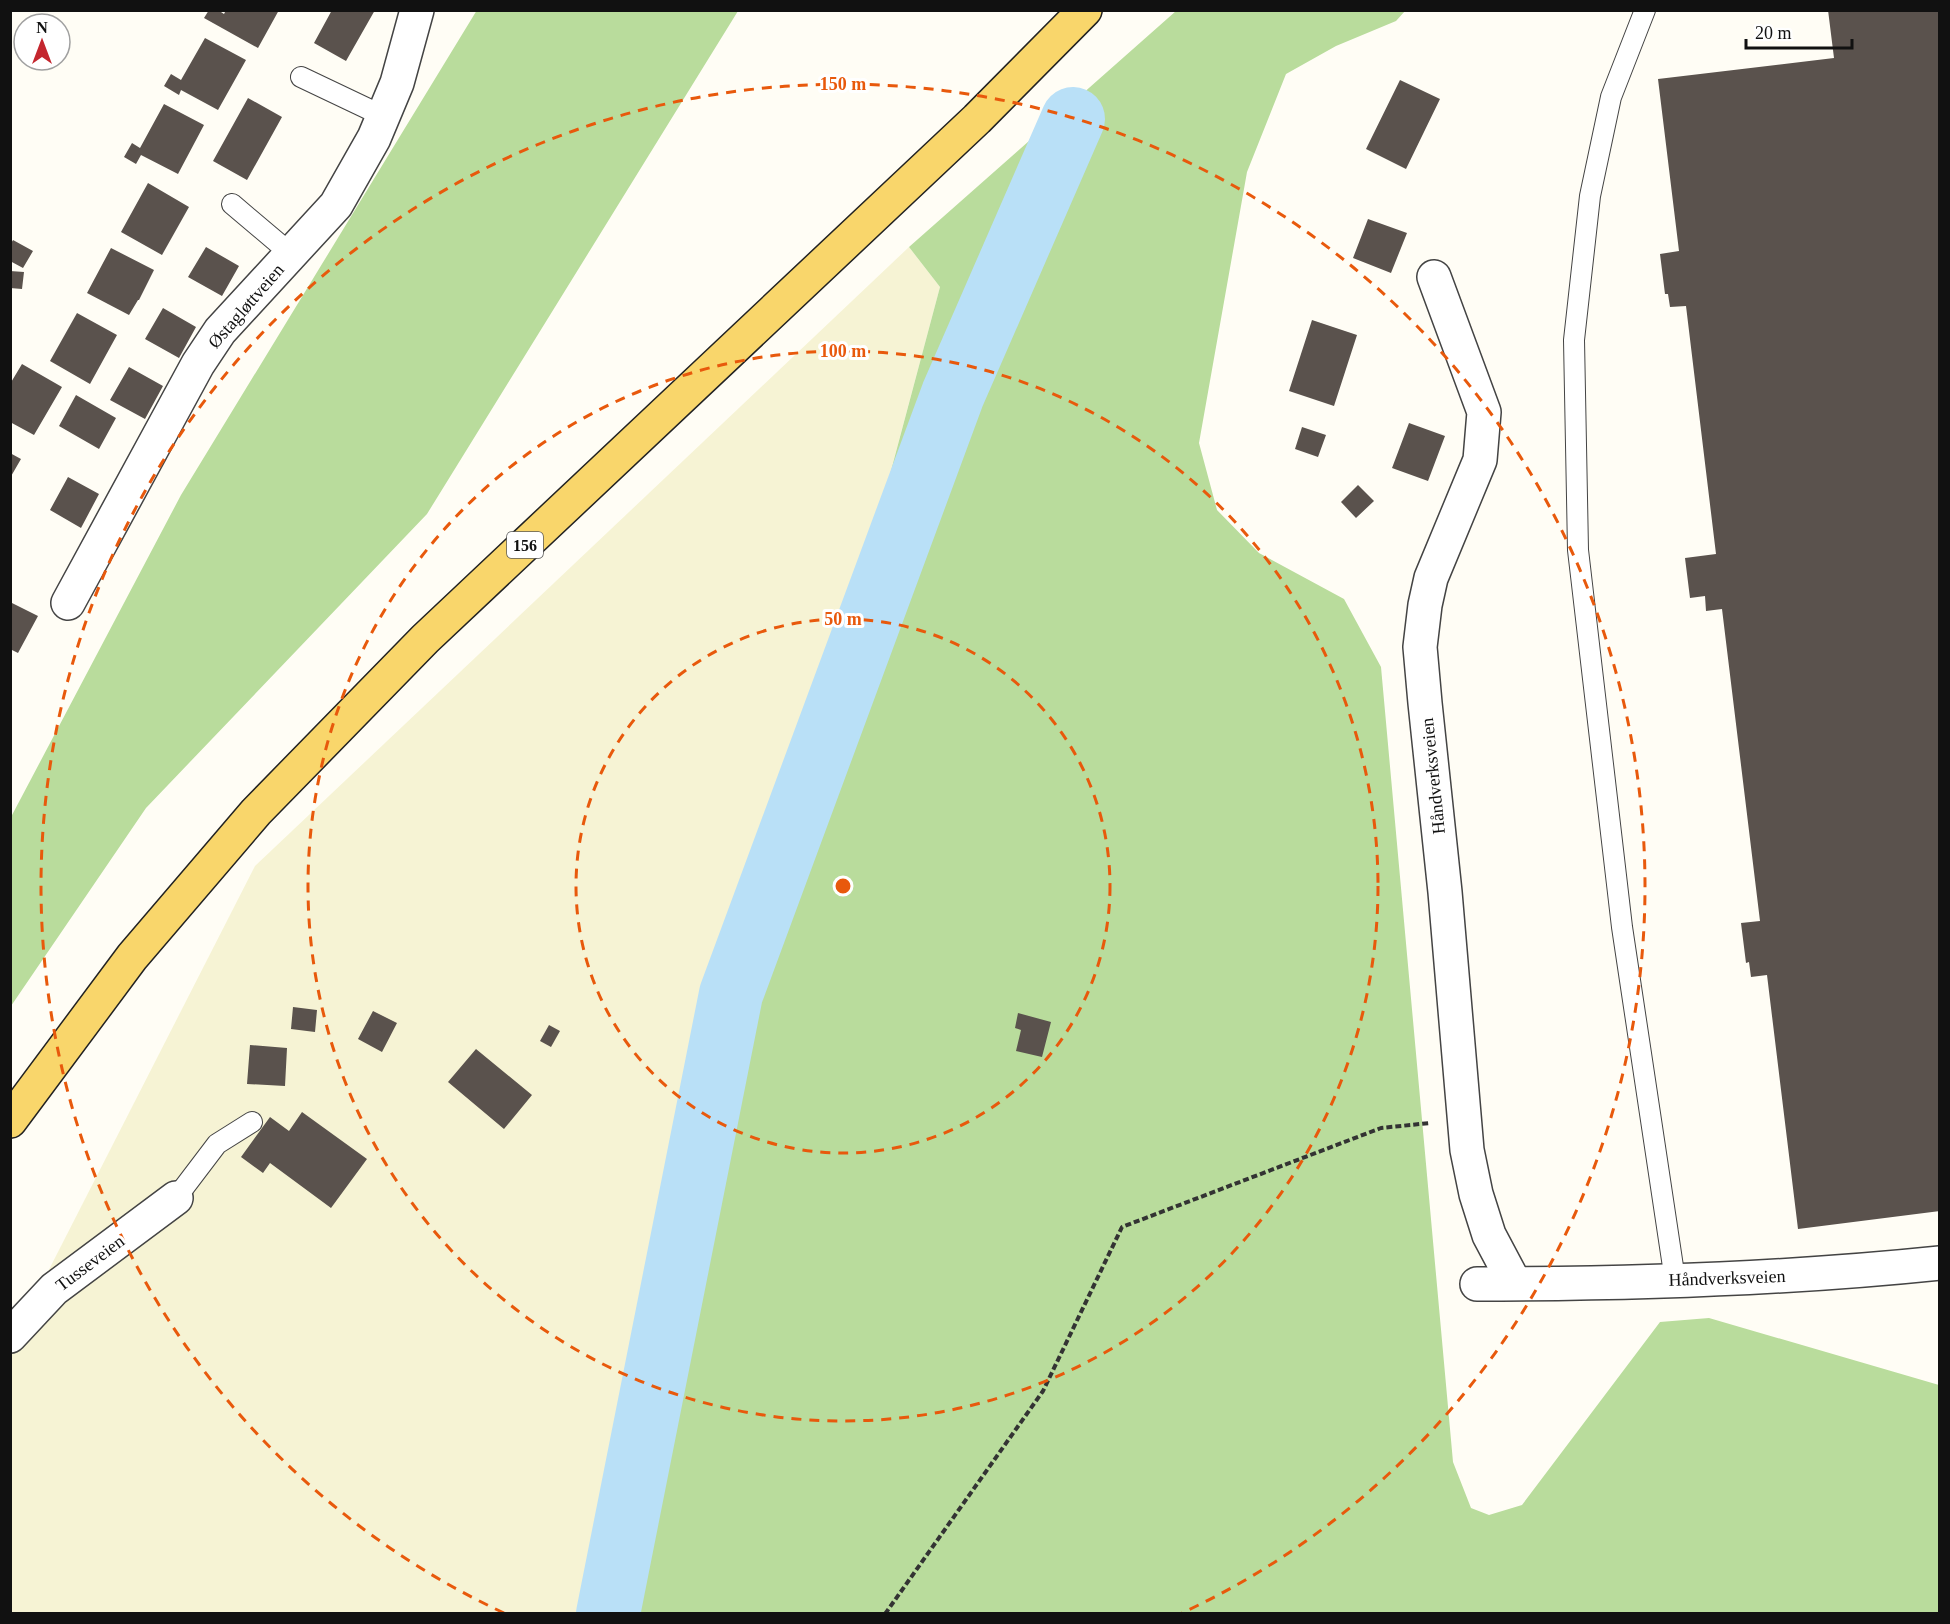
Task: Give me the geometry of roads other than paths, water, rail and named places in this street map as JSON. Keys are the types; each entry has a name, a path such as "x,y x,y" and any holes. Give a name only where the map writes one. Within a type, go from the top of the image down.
{"main road":[{"name":"156","path":"10,1121 132,957 256,812 425,639 968,127 1085,10"}],"street":[{"name":"Østagløttveien","path":"68,603 198,364 220,331 336,206 374,138 397,83 417,10"},
{"name":"Håndverksveien","path":"1434,277 1484,412 1480,460 1431,578 1420,647 1445,892 1467,1150 1476,1194 1489,1235 1515,1284"},
{"name":"Tusseveien","path":"10,1336 54,1289 176,1198"},
{"name":"Håndverksveien","path":"1477,1284 1771,1276 1940,1263"}],"lane":[{"path":"1645,10 1611,97 1590,196 1574,340 1578,550 1622,927 1675,1280"},
{"path":"301,77 383,116"},
{"path":"232,204 291,254"},
{"path":"176,1198 217,1144 252,1122"}],"waterway":[{"path":"608,1614 731,994 953,394 1073,119"}]}
